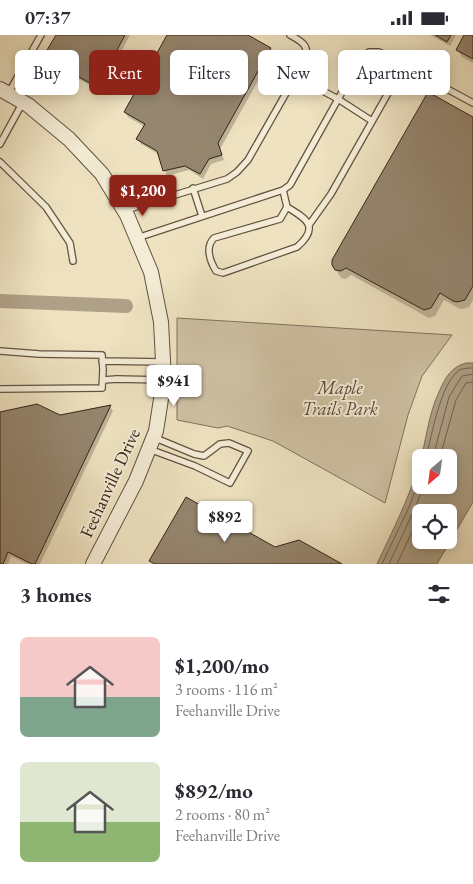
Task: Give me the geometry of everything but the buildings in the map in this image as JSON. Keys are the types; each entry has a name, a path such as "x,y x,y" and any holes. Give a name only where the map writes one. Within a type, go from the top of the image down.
{"street":[{"name":"Feehanville Drive","path":"4,91 23,102 69,139 102,174 124,210 151,272 161,322 164,380 156,431 136,481 93,564"}],"lane":[{"path":"4,91 41,35"},
{"path":"290,35 306,45 307,50"},
{"path":"450,90 473,103"},
{"path":"328,94 372,121"},
{"path":"124,210 227,179 237,172 248,160 284,95"},
{"path":"136,238 283,190 290,185 297,174 340,95"},
{"path":"283,190 287,207 280,219 214,238 208,248 213,267 216,271 223,273 297,247 308,233 309,225 331,194 387,95"},
{"path":"0,144 23,102"},
{"path":"0,162 46,207 70,243 73,261"},
{"path":"193,188 202,216"},
{"path":"287,207 306,219 309,225"},
{"path":"0,351 102,355 102,388 0,389"},
{"path":"102,361 163,362"},
{"path":"102,380 164,380"},
{"path":"151,443 204,456 220,444 229,443 248,451 230,483 151,443"}],"green space":[{"name":"Maple Trails Park","path":"177,318 452,335 422,376 408,415 385,503 273,441 227,426 218,428 177,420"}],"water":[{"path":"466,363 473,363 473,502 457,530 457,504 412,504 412,549 446,549 437,564 377,564 412,486 412,494 458,494 458,449 423,449 435,401 444,382 456,367"}],"waterway":[{"path":"0,301 126,306"}]}
